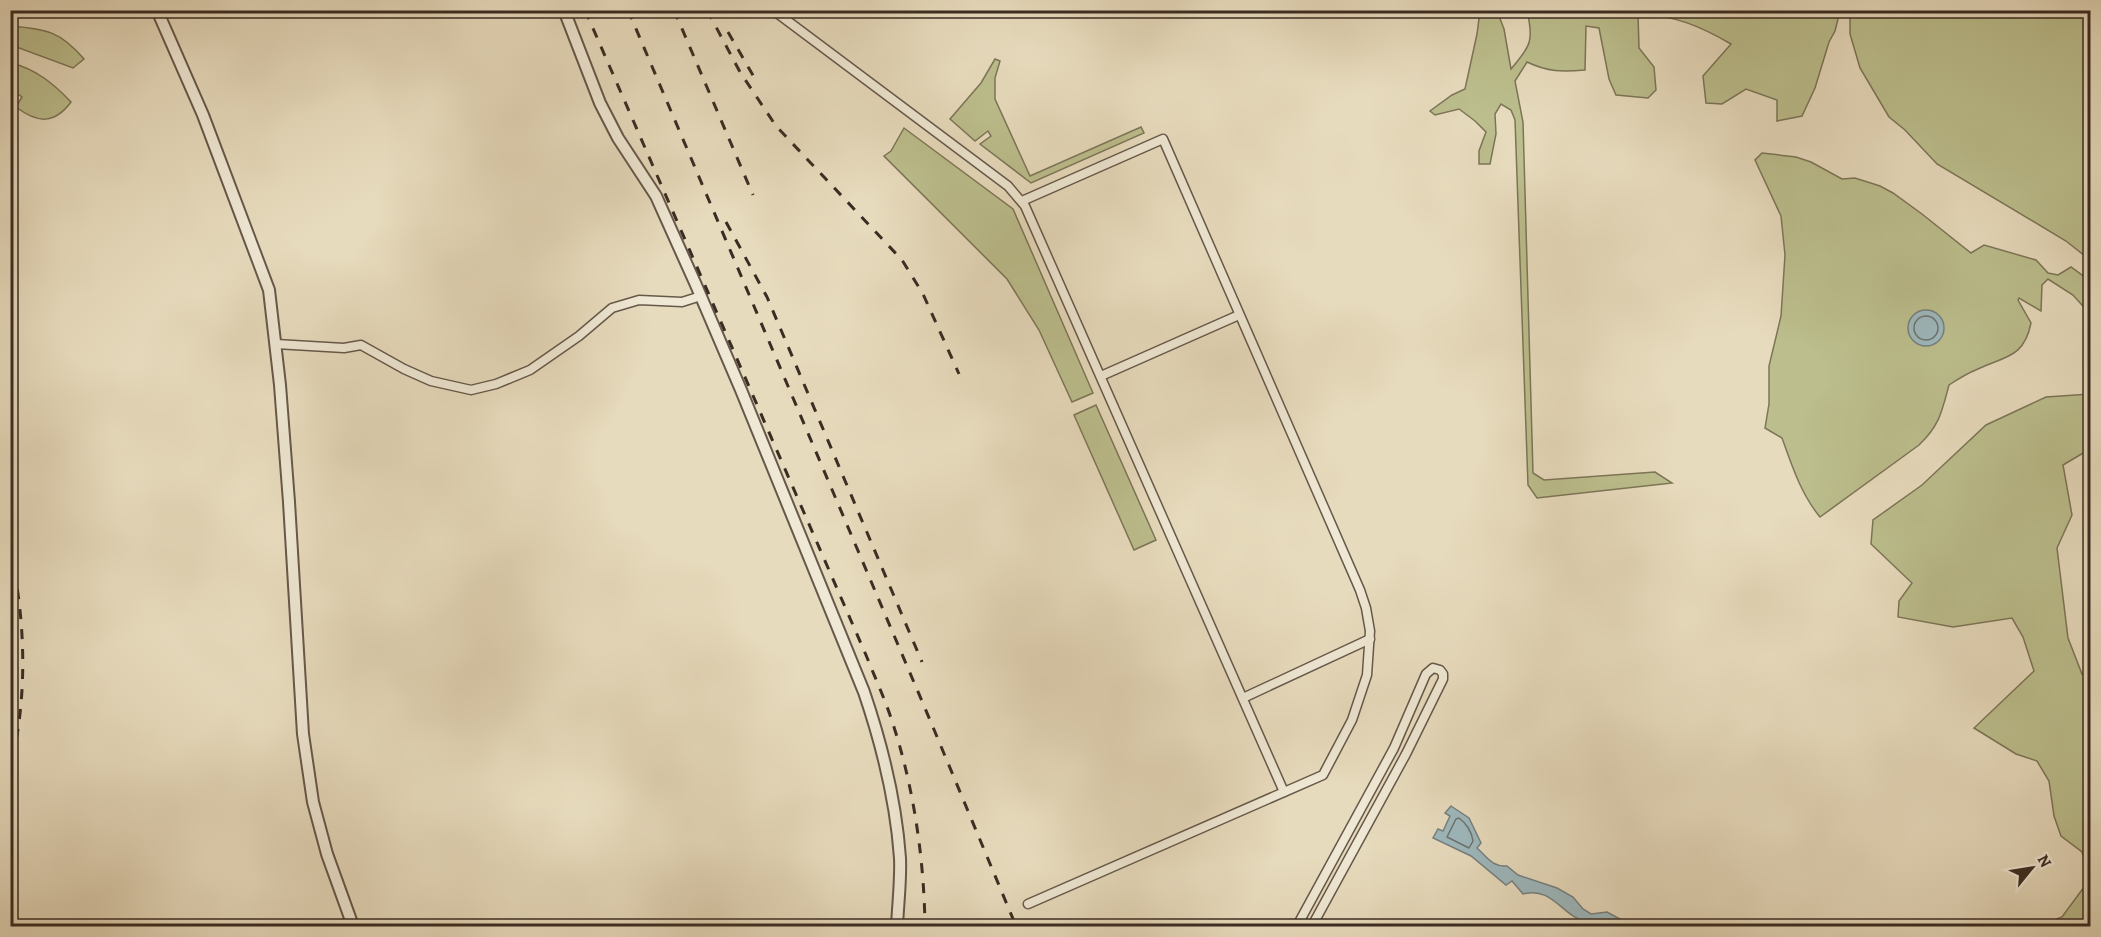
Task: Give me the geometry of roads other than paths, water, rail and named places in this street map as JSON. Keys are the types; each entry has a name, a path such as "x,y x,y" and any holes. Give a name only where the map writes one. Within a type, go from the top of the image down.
{"street":[{"path":"157,10 203,115 265,273 269,290 276,344 288,490 303,734 313,802 327,854 353,927"},
{"path":"564,10 600,103 618,138 656,196 701,296 872,717 890,787 897,829 900,860 897,927"},
{"path":"773,10 1008,186 1022,201 1031,215 1284,792"},
{"path":"1022,201 1163,139 1360,590 1366,608 1370,639 1367,675 1360,698 1352,720 1323,775 1028,904"},
{"path":"276,344 344,348 361,345 431,381 471,390 496,384 530,370 579,336 612,308 639,300 682,302 701,296"},
{"path":"1101,376 1239,315"},
{"path":"1243,698 1370,639"},
{"path":"1297,927 1394,748 1426,674 1433,668 1440,670 1443,680 1406,754 1312,927"}],"water":[{"path":"1926,310 1939,315 1944,328 1939,341 1926,346 1913,341 1908,328 1913,315"},
{"path":"1451,806 1469,818 1481,843 1477,848 1494,863 1507,866 1518,875 1557,888 1573,897 1583,909 1591,914 1607,912 1633,926 1612,926 1611,922 1587,922 1578,919 1542,894 1523,894 1512,881 1506,885 1471,856 1433,838 1438,829 1443,831 1450,816 1445,813"}],"railway":[{"path":"585,10 887,708 905,766 916,819 925,926"},
{"path":"628,10 1016,926"},
{"path":"674,10 753,195"},
{"path":"707,10 740,72 776,126 902,260 923,294 959,374"},
{"path":"728,32 758,84"},
{"path":"726,222 767,297 922,662"},
{"path":"10,550 19,604 23,660 20,715 10,769"}]}
